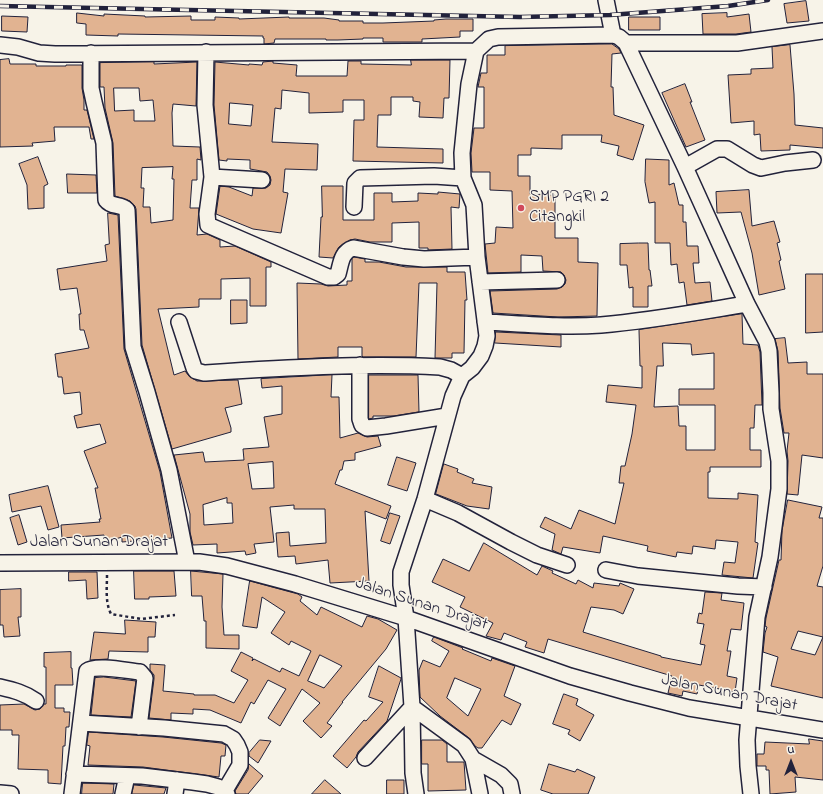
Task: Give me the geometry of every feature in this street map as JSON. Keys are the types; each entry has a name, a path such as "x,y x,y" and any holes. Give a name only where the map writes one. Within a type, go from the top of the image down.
{"street":[{"path":"606,0 613,35"},
{"path":"626,43 737,43 823,31"},
{"path":"416,794 413,773 412,707 406,618 401,586 401,572 425,499 453,396 462,376 472,368 481,356 487,336 477,258 474,205 470,192 463,178 462,153 469,84 476,51 489,39 498,37 613,35 619,36 626,43 685,167 746,304 767,342 770,363 771,409 779,461 779,489 764,586 757,617 749,719 748,759 751,794"},
{"path":"0,45 18,47 39,53 476,51"},
{"path":"206,52 205,105 212,177 207,214 208,225 328,277 334,277 338,274 344,254 353,248 403,258 477,258"},
{"path":"91,53 91,88 104,143 106,200 109,204 122,206 127,210 133,347 169,470 187,562"},
{"path":"685,167 717,149 727,149 753,165 761,168 785,163 813,160"},
{"path":"354,207 355,183 360,178 443,176 463,178"},
{"path":"212,177 262,180"},
{"path":"480,282 557,280"},
{"path":"485,322 600,326 636,322 746,304"},
{"path":"179,322 194,368 196,371 204,373 360,365 440,367 451,370 462,376"},
{"path":"360,365 360,420 362,425 367,428 447,416"},
{"path":"425,499 458,513 537,555 567,565"},
{"name":"Jalan Sunan Drajat","path":"0,563 200,562 227,566 295,584 406,618 570,676 689,708 823,730"},
{"path":"606,570 638,576 738,586 764,586"},
{"path":"72,794 87,671 90,669 100,668 140,672 144,675 145,678 139,727"},
{"path":"0,687 29,696 36,701"},
{"path":"365,758 412,707"},
{"path":"412,707 464,745 473,759 480,794"},
{"path":"74,774 142,776 176,787 207,784 218,787 226,793 240,765 240,752 238,744 224,734 164,728 81,723"},
{"path":"473,759 501,775 510,784 512,794"},
{"path":"123,794 127,776"},
{"path":"0,793 11,794"}],"path":[{"path":"106,562 107,601 108,608 112,614 141,619 175,615"}],"building":[{"path":"806,1 809,21 787,23 784,4"},
{"path":"77,13 104,16 104,14 145,17 191,16 191,20 215,20 215,17 239,19 289,17 324,18 339,21 363,21 363,23 473,19 473,31 460,31 460,37 422,39 422,42 383,42 383,38 338,40 275,39 274,43 264,44 263,36 86,35 86,24 77,23"},
{"path":"727,13 727,17 749,14 751,32 736,34 703,34 702,14"},
{"path":"2,16 28,17 27,32 2,31"},
{"path":"629,17 660,17 660,30 629,30"},
{"path":"612,44 619,49 621,53 612,54 611,87 613,87 614,115 644,125 633,160 617,155 619,146 601,142 602,135 562,135 562,149 531,148 531,155 518,155 518,176 530,176 530,194 555,195 555,238 578,238 578,262 598,263 597,316 558,317 493,313 490,291 557,289 565,284 566,280 561,272 543,271 542,256 521,255 521,272 488,273 485,244 495,243 496,227 513,228 512,191 490,190 490,172 472,172 471,153 474,128 484,128 484,87 478,87 481,73 487,73 487,55 505,55 505,46"},
{"path":"790,45 795,125 823,128 823,148 790,145 790,150 761,151 760,134 754,135 754,121 731,123 728,75 751,74 751,69 773,68 772,47"},
{"path":"9,59 10,64 36,64 36,66 82,65 84,110 87,110 94,139 91,139 89,127 54,127 55,141 32,143 33,146 0,147 0,60"},
{"path":"411,60 450,60 449,98 444,98 443,118 419,117 420,102 413,101 413,97 391,97 391,115 378,115 377,147 443,149 443,163 353,161 354,120 364,120 364,100 343,100 343,112 309,113 309,93 282,90 281,109 275,108 272,142 318,144 317,170 285,169 283,192 288,193 281,233 253,229 216,214 220,186 229,187 252,196 253,188 266,188 270,185 271,180 267,172 250,169 250,160 219,160 214,105 215,62 262,65 263,62 273,61 273,63 297,65 296,76 347,76 348,61 361,61 361,64 411,65","holes":["230,103 253,105 251,126 229,124"]},
{"path":"154,62 154,64 197,62 196,106 173,104 172,113 173,146 200,147 201,160 197,159 197,180 192,180 190,208 199,208 197,235 207,234 220,240 220,247 235,246 271,262 271,267 266,267 266,306 250,306 250,278 221,279 221,299 199,299 199,307 158,309 174,375 185,371 189,376 197,381 238,380 242,404 225,408 231,432 172,449 142,345 136,209 130,201 115,196 113,143 105,108 104,87 100,87 100,63","holes":["114,88 139,88 140,101 153,100 155,121 134,121 134,110 115,111","173,167 173,220 151,223 150,207 143,207 144,188 141,188 142,168"]},
{"path":"685,84 692,102 690,102 705,140 686,147 662,93"},
{"path":"38,157 48,184 44,186 44,208 28,209 27,185 19,164"},
{"path":"646,159 669,160 669,185 674,183 679,205 683,205 683,222 686,222 687,246 698,246 699,263 693,263 695,283 710,282 712,301 687,305 684,282 679,283 677,264 671,265 670,243 655,243 655,202 649,203 645,182"},
{"path":"67,174 96,175 97,193 68,193"},
{"path":"322,186 343,186 343,220 374,220 374,193 392,193 392,202 418,201 418,193 438,194 438,192 460,194 459,208 451,207 452,249 428,250 428,248 419,248 419,222 392,223 392,242 370,242 355,239 350,240 339,247 333,258 319,257 322,217"},
{"path":"749,190 752,226 774,221 780,242 777,243 785,289 759,295 752,253 741,212 717,213 716,192"},
{"path":"108,213 118,215 124,349 160,472 172,538 122,542 122,537 106,542 104,535 62,538 61,525 100,522 99,519 101,519 95,488 98,488 84,451 106,443 100,424 77,428 74,416 82,414 80,392 64,394 62,377 58,377 55,354 89,348 84,330 80,330 79,314 81,314 77,288 60,290 57,269 107,261 105,245 109,244"},
{"path":"648,243 649,270 652,286 648,286 648,307 633,307 633,287 629,288 627,265 620,265 620,244"},
{"path":"354,257 365,259 365,262 379,262 406,267 447,267 447,272 465,272 467,300 465,300 464,353 452,353 452,358 435,358 437,283 419,283 416,357 363,357 362,347 338,347 338,357 298,359 297,283 321,284 328,286 347,285 347,281 352,281 352,259"},
{"path":"806,274 823,274 823,332 806,333"},
{"path":"231,300 247,300 247,323 231,324"},
{"path":"742,314 743,344 758,345 760,352 762,405 755,405 754,428 750,428 750,450 761,450 761,467 710,467 710,472 708,472 708,498 738,499 738,493 758,495 755,542 758,543 753,578 722,575 724,562 735,563 738,542 716,540 715,549 693,546 692,554 677,552 676,557 647,551 648,546 603,536 600,553 563,547 561,554 552,550 555,534 540,527 545,517 571,529 579,510 615,524 624,483 619,483 621,466 625,466 632,434 636,405 606,402 608,385 642,388 639,330","holes":["663,343 691,344 692,355 714,353 714,389 679,389 679,405 715,405 715,450 686,450 686,426 679,426 678,406 654,407 657,366 663,366"]},
{"path":"496,332 561,335 561,347 495,343"},
{"path":"785,338 788,363 807,362 807,374 823,374 823,458 802,455 798,495 787,494 787,451 789,433 784,433 780,408 778,351 775,339"},
{"path":"332,375 331,397 339,397 340,438 358,433 367,437 378,436 381,446 355,453 355,460 344,461 342,470 340,470 335,484 391,506 386,519 365,511 369,581 330,583 328,560 296,564 295,556 278,557 276,533 289,532 290,546 326,543 325,509 294,509 294,505 270,507 274,542 254,544 256,553 246,555 245,551 217,553 217,544 193,545 190,532 190,514 174,455 203,452 205,462 244,460 243,449 269,447 264,417 282,414 282,386 262,388 261,379","holes":["273,462 274,488 252,489 248,464","227,498 227,503 232,503 233,523 204,525 203,505"]},
{"path":"369,375 418,375 419,412 394,416 373,416 373,418 369,419"},
{"path":"397,457 416,463 407,491 388,485"},
{"path":"444,464 458,469 457,472 474,479 472,483 492,487 489,509 467,506 436,494"},
{"path":"48,486 59,527 48,530 41,506 12,512 9,495"},
{"path":"788,500 822,507 819,518 823,518 823,566 817,586 823,587 823,637 823,698 771,686 778,657 763,652 767,627 765,626 766,618 779,560 781,560 782,531","holes":["798,631 823,637 815,655 791,649"]},
{"path":"390,513 400,516 390,544 381,541"},
{"path":"19,515 27,542 18,545 10,518"},
{"path":"484,543 537,575 542,566 553,571 552,573 576,584 578,580 593,588 594,583 619,586 620,583 634,589 623,614 614,610 591,607 583,632 661,657 701,665 705,645 700,644 704,624 697,623 699,613 702,614 705,592 722,593 721,600 744,603 741,630 731,629 727,651 731,651 727,676 737,678 735,692 699,685 697,694 683,691 682,696 668,693 672,676 548,639 544,653 525,647 527,642 504,633 501,640 486,636 493,623 460,607 465,597 432,582 443,559 469,571"},
{"path":"134,571 174,571 176,596 135,599"},
{"path":"191,571 223,574 222,607 224,635 239,635 239,649 206,648 206,621 204,621 202,596 192,596"},
{"path":"69,572 97,572 98,598 87,599 86,580 69,581"},
{"path":"250,581 298,594 302,597 300,601 317,615 321,607 362,627 367,616 378,619 397,630 386,649 342,702 327,723 332,726 321,738 303,721 320,703 302,689 280,726 268,718 286,689 268,680 254,704 251,702 241,723 210,710 193,709 193,714 171,713 171,720 149,718 154,679 154,675 150,670 150,664 165,665 163,691 194,695 215,695 234,703 248,680 231,671 241,652 253,658 252,661 254,659 280,672 282,668 299,676 311,651 291,641 289,645 271,633 285,612 262,597 257,628 243,626","holes":["320,655 342,666 324,688 308,681"]},
{"path":"21,589 21,617 18,617 20,636 4,637 3,625 0,625 0,590"},
{"path":"125,620 156,622 155,637 148,637 148,652 109,651 108,659 90,660 94,632 125,634"},
{"path":"434,637 491,661 492,658 515,666 504,696 521,704 511,725 502,720 482,748 475,746 469,738 440,716 420,697 419,670 423,660 440,667 449,651 432,641","holes":["455,678 481,689 468,716 447,698"]},
{"path":"71,652 73,685 55,685 55,708 64,708 64,712 70,712 69,727 66,727 65,746 63,746 61,784 48,783 48,770 18,769 19,735 12,735 12,730 0,730 0,705 24,704 35,710 40,709 44,704 46,704 46,667 44,667 44,653"},
{"path":"379,666 401,679 387,721 358,752 347,768 333,756 364,720 366,721 383,702 369,697"},
{"path":"104,677 136,681 131,717 91,715 95,678"},
{"path":"564,694 578,699 576,705 594,715 580,741 568,734 570,730 553,724"},
{"path":"89,732 221,743 226,745 225,756 221,756 219,777 143,767 88,765 90,746 87,745"},
{"path":"809,739 823,741 823,780 795,777 796,792 770,794 769,770 766,770 766,766 757,766 757,754 764,754 765,742 809,744"},
{"path":"260,740 271,741 258,763 249,756 249,753"},
{"path":"422,740 442,740 447,744 447,762 464,762 466,790 428,791 428,764 422,764"},
{"path":"249,764 263,776 248,794 236,794 235,791 248,770"},
{"path":"549,764 575,772 577,769 595,777 588,794 553,794 541,790"},
{"path":"325,780 341,794 312,794"},
{"path":"387,780 404,780 404,794 387,794"},
{"path":"83,783 114,784 113,794 82,794"},
{"path":"134,785 166,788 164,794 132,794"}],"railway":[{"path":"0,6 520,17 610,15 728,6 768,0"}],"place":[{"name":"SMP PGRI 2 Citangkil","path":"521,208"}]}
